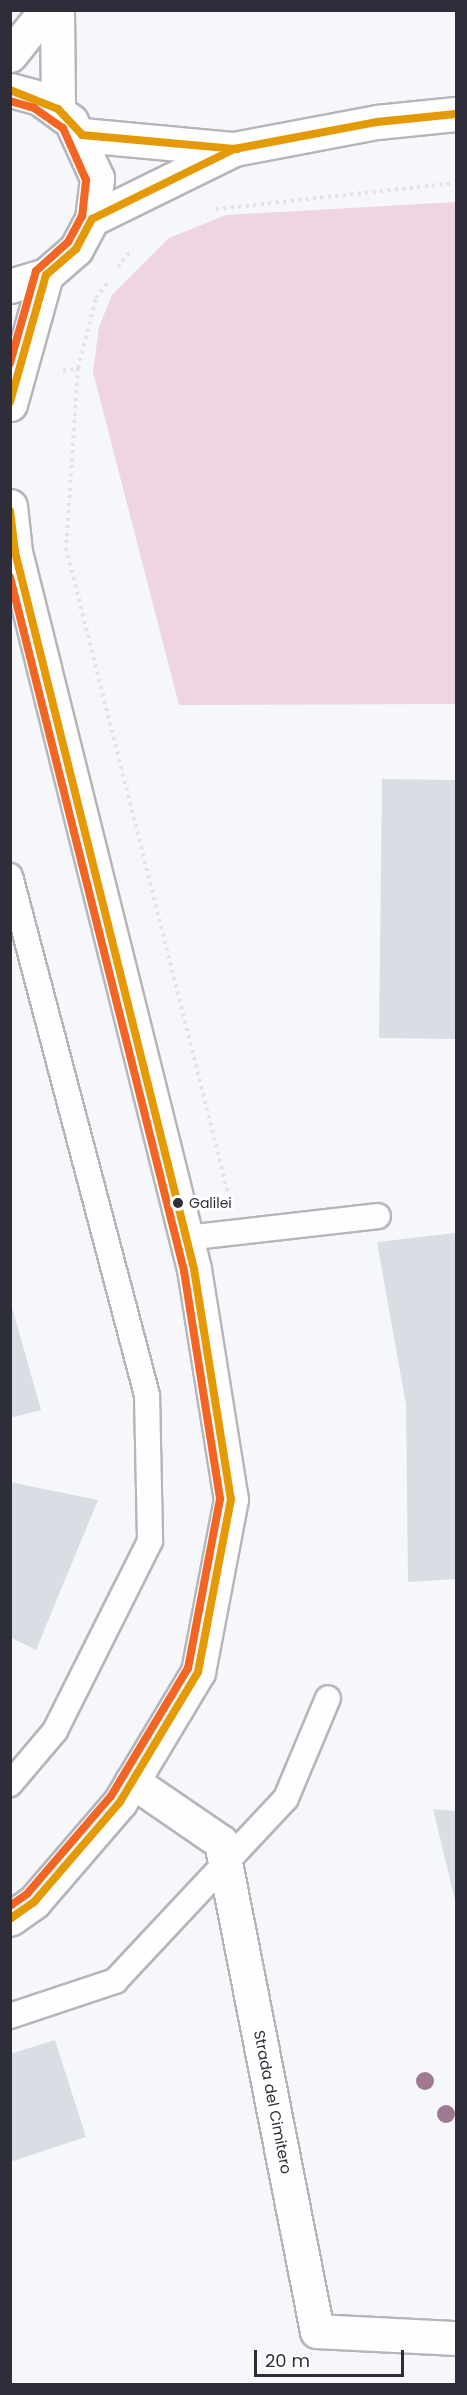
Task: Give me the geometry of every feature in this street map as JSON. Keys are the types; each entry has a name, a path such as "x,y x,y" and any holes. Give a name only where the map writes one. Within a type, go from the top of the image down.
{"street":[{"path":"10,55 46,10"},
{"path":"57,10 58,109"},
{"path":"10,90 58,109 82,135 97,178 92,219 76,249 46,275 10,286"},
{"path":"92,219 234,149 377,122 456,114"},
{"path":"82,135 234,149"},
{"path":"14,392 46,275"},
{"path":"10,506 15,552 186,1238 231,1499 198,1672 132,1781 34,1902 10,1919"},
{"name":"Strada del Cimitero","path":"132,1781 221,1842 227,1861 317,2331 456,2338"}],"lane":[{"path":"10,876 147,1395 150,1541 55,1731 10,1784"},
{"path":"186,1238 378,1216"},
{"path":"10,2016 115,1981 286,1798 328,1698"}],"path":[{"path":"204,210 456,183"},
{"path":"138,245 96,298 78,368 66,548 238,1233"},
{"path":"14,392 78,368"}],"shaded area":[{"path":"456,202 456,704 179,705 93,372 99,327 112,295 169,238 226,215"}],"building":[{"path":"382,779 456,780 456,1039 379,1038"},
{"path":"456,1233 456,1579 408,1582 406,1405 377,1242"},
{"path":"10,1300 41,1410 10,1418"},
{"path":"10,1482 98,1500 36,1650 10,1637"},
{"path":"433,1809 456,1811 456,1904"},
{"path":"55,2040 86,2137 10,2162 10,2054"}],"transit line":[{"path":"10,90 58,109 82,135 237,149"},
{"path":"10,101 34,108 63,128 86,180 82,216 68,242 36,271 10,363"},
{"path":"10,402 46,275 76,249 92,219 234,149 377,122 456,114"},
{"path":"10,511 15,552 194,1269 231,1499 198,1672 120,1802 34,1902 10,1919"},
{"path":"10,577 184,1271 220,1499 188,1668 111,1796 27,1894 10,1906"}],"place":[{"name":"Galilei","path":"178,1203"}]}
